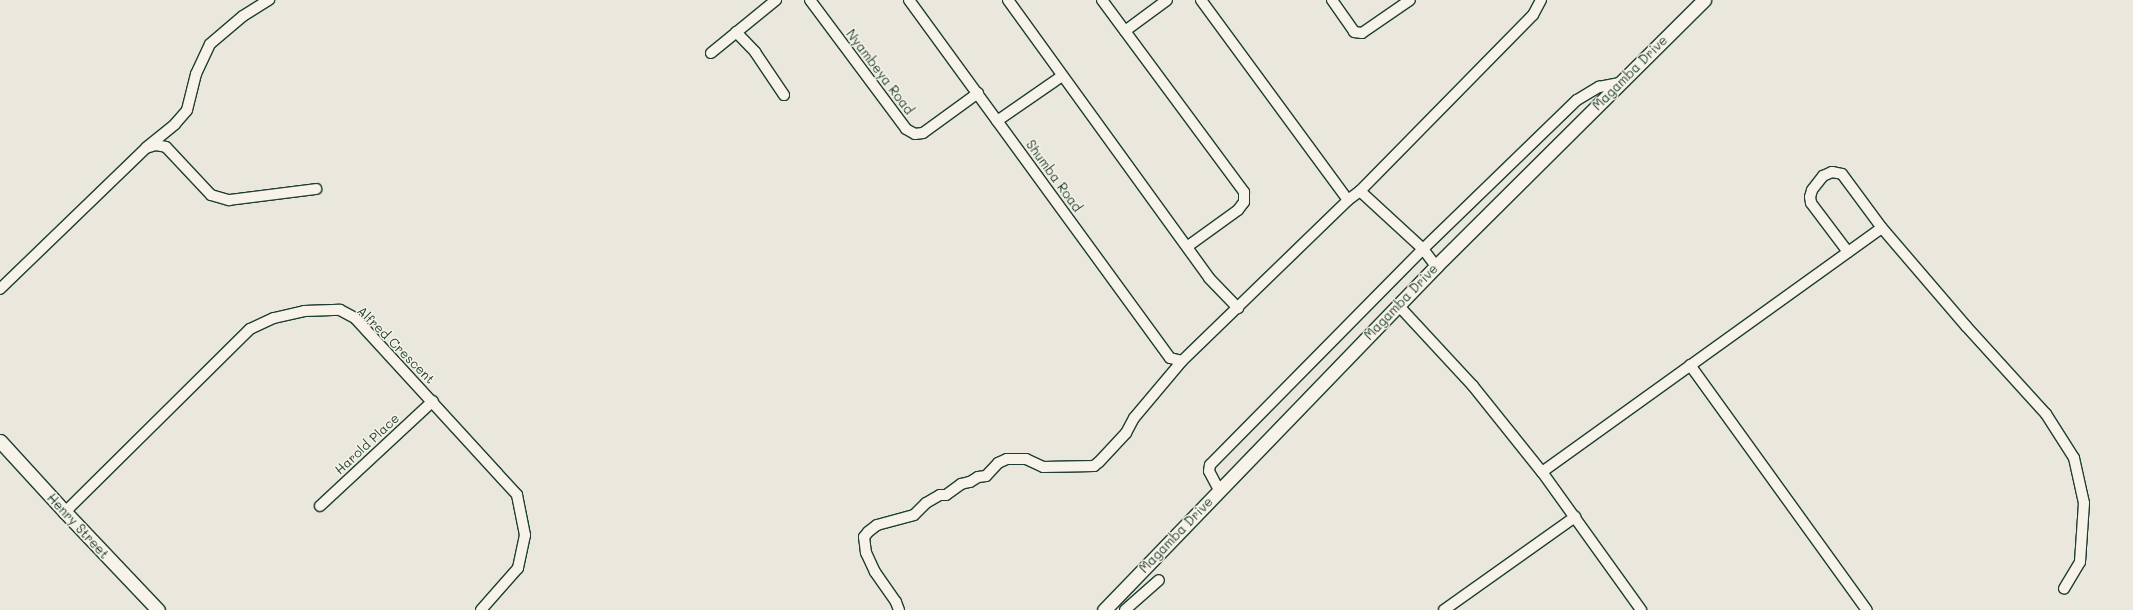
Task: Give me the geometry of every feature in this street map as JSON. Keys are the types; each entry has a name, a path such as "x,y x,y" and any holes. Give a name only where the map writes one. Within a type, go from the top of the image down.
{"street":[{"path":"0,289 146,148 175,124 187,110 196,74 210,44 243,16 269,0"},
{"path":"711,53 776,0"},
{"name":"Nyambeya Road","path":"810,0 906,129 915,134 923,133 978,93"},
{"name":"Shumba Road","path":"909,0 1170,358 1182,361"},
{"path":"1008,0 1062,76 1188,246 1209,278 1238,308"},
{"path":"1102,0 1244,192 1244,202 1238,210 1188,246"},
{"path":"1125,31 1166,0"},
{"path":"1201,0 1348,200"},
{"path":"1332,0 1354,32 1362,33 1410,0"},
{"path":"899,610 896,602 874,572 866,553 864,537 868,532 878,525 914,514 926,503 940,496 946,495 961,484 970,482 978,476 986,476 998,463 1007,459 1026,459 1043,467 1094,466 1112,450 1116,443 1126,433 1134,418 1182,361 1348,200 1360,191 1533,15 1541,0"},
{"name":"Magamba Drive","path":"1104,610 1398,304 1704,0"},
{"path":"736,32 755,52 784,95"},
{"path":"997,120 1062,76"},
{"path":"1219,490 1209,471 1210,465 1423,250 1577,100 1599,87 1620,83"},
{"path":"146,148 156,145 166,147 211,195 229,200 316,189"},
{"path":"1848,252 1811,203 1810,196 1812,190 1824,176 1832,172 1842,174 1882,228 1966,326 2046,414 2074,458 2084,502 2080,562 2064,589"},
{"path":"1360,191 1423,250 1436,266"},
{"path":"1542,472 1882,228"},
{"path":"1398,304 1472,386 1542,472 1641,610"},
{"name":"Alfred Crescent","path":"65,512 250,329 274,318 304,311 340,310 355,318 433,401 517,495 525,535 518,568 481,610"},
{"path":"1690,365 1867,610"},
{"name":"Harold Place","path":"320,506 433,401"},
{"name":"Henry Street","path":"0,441 158,610"},
{"path":"1444,610 1456,607 1575,517"},
{"path":"1125,610 1158,580"}]}
